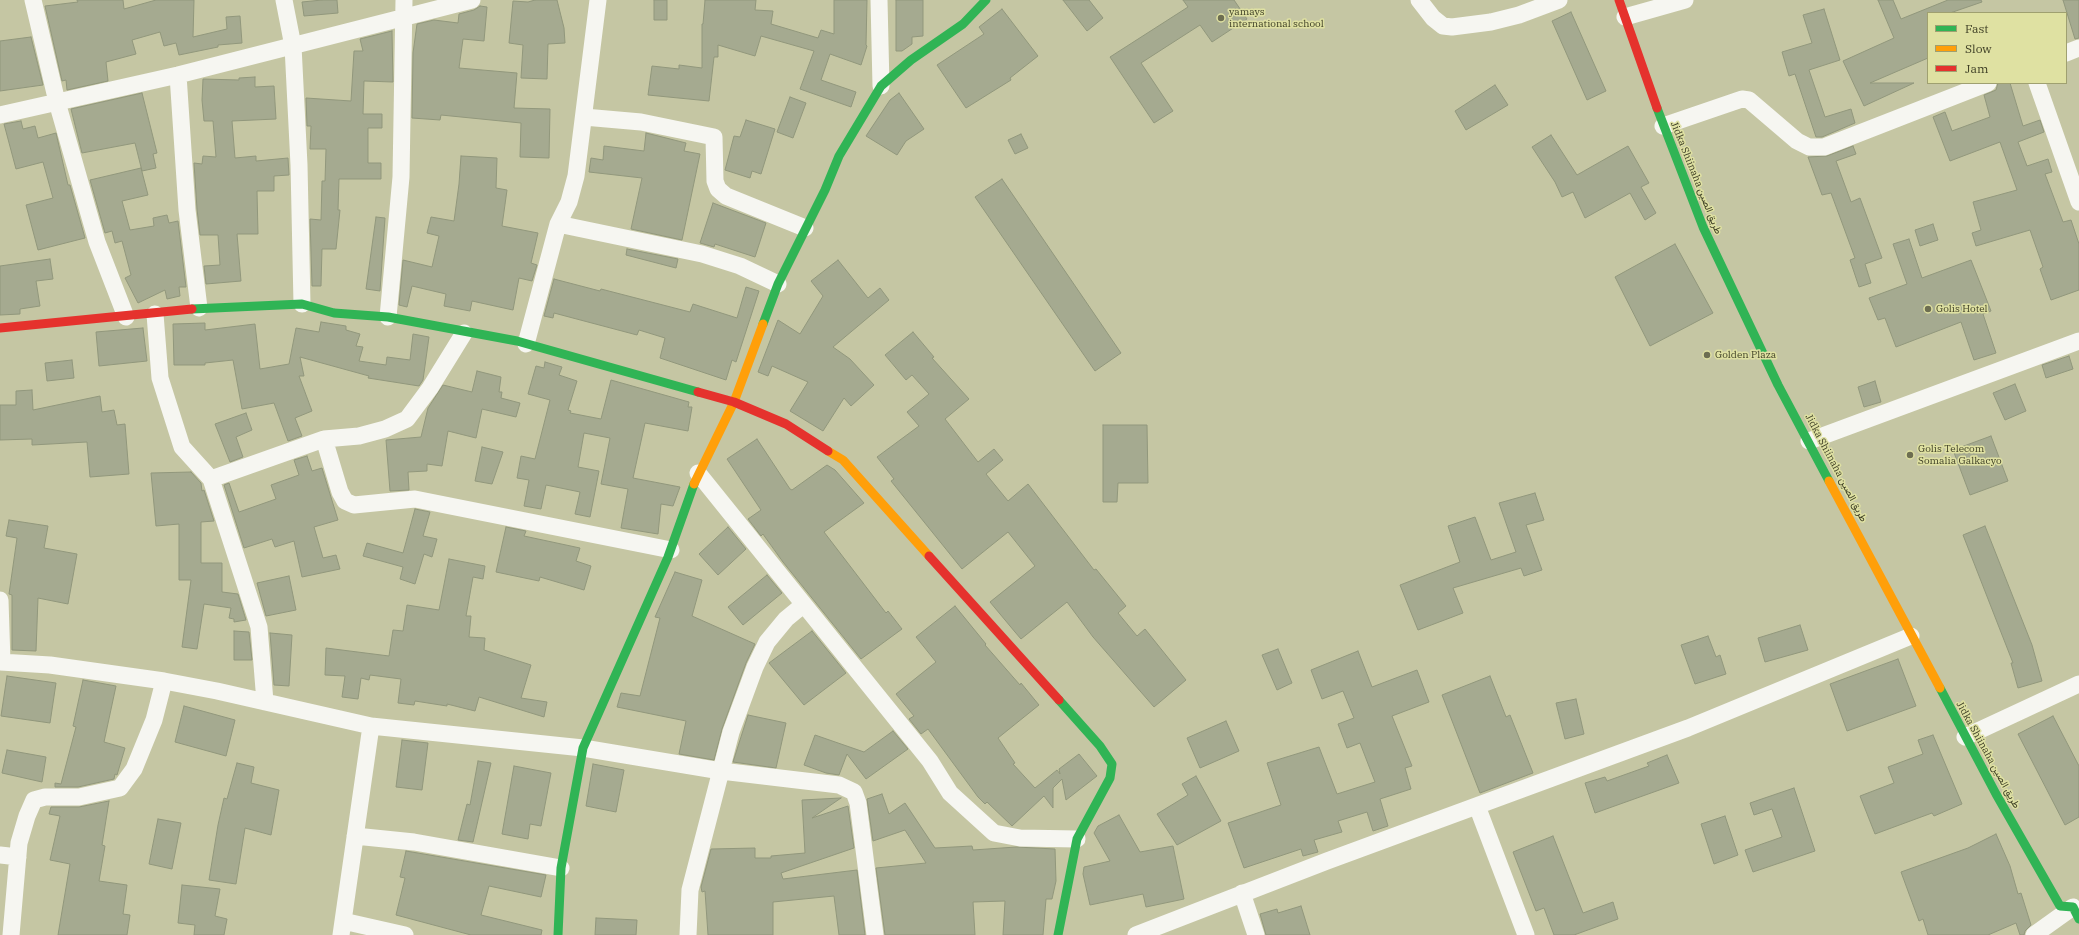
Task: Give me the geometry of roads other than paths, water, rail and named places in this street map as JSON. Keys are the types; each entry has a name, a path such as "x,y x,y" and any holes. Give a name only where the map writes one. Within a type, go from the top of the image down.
{"street":[{"path":"33,0 57,102 97,242 126,317"},
{"path":"284,0 293,46 299,165 302,304"},
{"path":"0,115 178,75 293,46 404,8 472,0"},
{"path":"526,344 558,224 569,202 576,176 598,0"},
{"path":"879,0 881,86"},
{"path":"558,935 561,868 583,748 671,550 698,473 734,402 778,284 825,190 839,156 881,86 911,60 962,24 986,0"},
{"path":"1419,0 1433,18 1443,26 1452,27 1491,22 1519,15 1559,0"},
{"name":"Jidka Shiinaha طريق الصين","path":"1619,0 1663,126 1703,227 1778,385 1878,569 1911,636 1965,737 2073,907"},
{"path":"1625,17 1685,0"},
{"path":"388,317 401,177 404,8"},
{"path":"2067,53 2079,48"},
{"path":"178,75 187,210 199,308"},
{"path":"1663,126 1742,99 1749,100 1797,142 1809,147 1824,147 1985,84"},
{"path":"2037,84 2079,202"},
{"path":"584,117 641,122 714,137 715,181 718,190 726,196 805,228"},
{"path":"558,224 702,254 740,266 778,284"},
{"path":"0,328 126,317 199,308 302,304 334,313 388,317 526,344 734,402 786,424 843,460 1100,746 1112,764 1110,778 1077,839 1058,935"},
{"path":"155,314 160,378 182,447 211,479 259,627 265,702"},
{"path":"211,479 324,440 359,436 385,429 407,419 430,388 464,333"},
{"path":"1809,441 2079,342"},
{"path":"324,440 340,492 345,501 354,505 415,499 671,550"},
{"path":"698,473 930,761 950,793 994,834 1020,838 1077,839"},
{"path":"0,600 1,662 50,666 164,681 371,726 583,748 721,771 839,785 854,792 858,803 876,935"},
{"path":"688,935 690,890 731,732 767,642 786,619 803,605"},
{"path":"1136,935 1242,893 1688,728 1911,636"},
{"path":"11,935 19,843 27,816 34,800 45,797 79,796 120,788 134,769 151,727 164,681"},
{"path":"1965,737 2079,684"},
{"path":"371,726 342,928 406,935"},
{"path":"1477,806 1523,934"},
{"path":"355,836 414,842 561,868"},
{"path":"0,854 18,857"},
{"path":"1242,893 1256,935"},
{"path":"2034,935 2073,907"}],"place":[{"name":"yamays international school","path":"1221,18"},
{"name":"Golis Hotel","path":"1928,309"},
{"name":"Golden Plaza","path":"1707,355"},
{"name":"Golis Telecom Somalia Galkacyo","path":"1910,455"}]}
